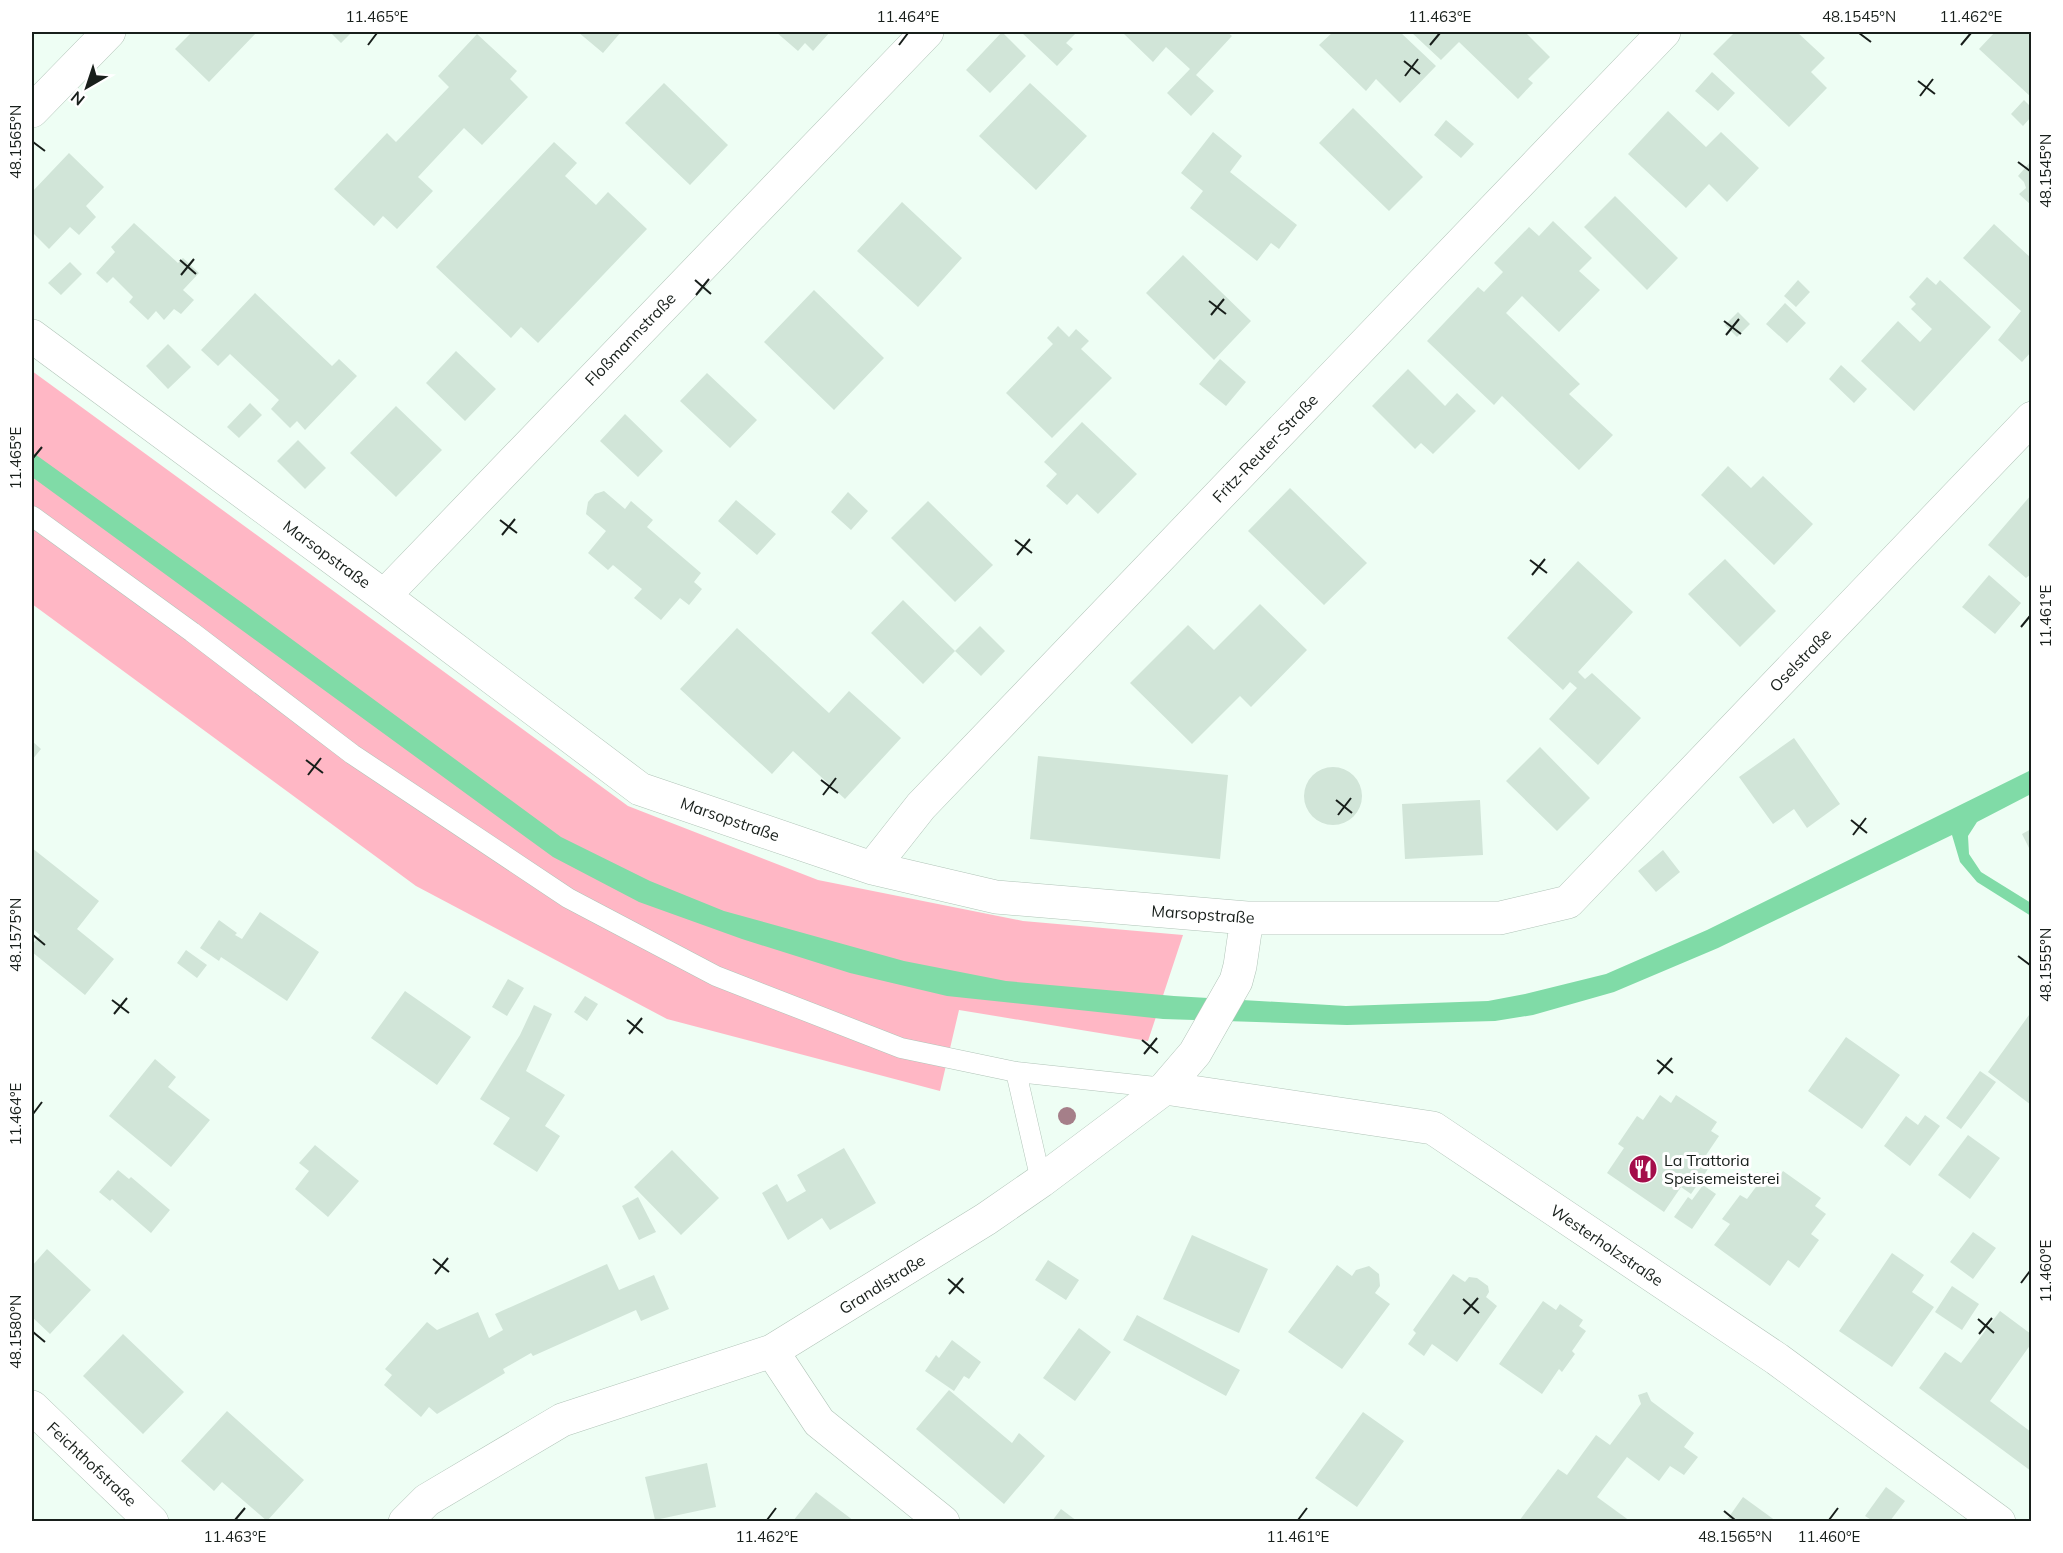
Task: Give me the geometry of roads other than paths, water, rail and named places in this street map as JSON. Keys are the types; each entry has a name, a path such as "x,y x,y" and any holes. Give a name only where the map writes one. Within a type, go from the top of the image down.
{"street":[{"path":"32,111 109,32"},
{"name":"Floßmannstraße","path":"384,596 927,32"},
{"name":"Fritz-Reuter-Straße","path":"872,868 921,806 1664,32"},
{"name":"Marsopstraße","path":"32,336 384,596 640,789 872,868 996,897 1247,918 1500,918 1568,902"},
{"name":"Oselstraße","path":"1568,902 2031,418"},
{"name":"Grandlstraße","path":"405,1521 427,1500 561,1420 772,1351 986,1219 1041,1181 1165,1088 1195,1053 1236,981 1247,918"},
{"name":"Westerholzstraße","path":"1165,1088 1433,1128 1778,1359 2000,1521"},
{"path":"772,1351 819,1422 943,1521"},
{"name":"Feichthofstraße","path":"32,1407 152,1521"}],"lane":[{"path":"32,516 192,632 352,754 568,898 716,976 901,1048 1016,1072 1165,1088"},
{"path":"1016,1072 1041,1181"}],"place":[{"name":"La Trattoria Speisemeisterei","path":"1643,1169"}]}
